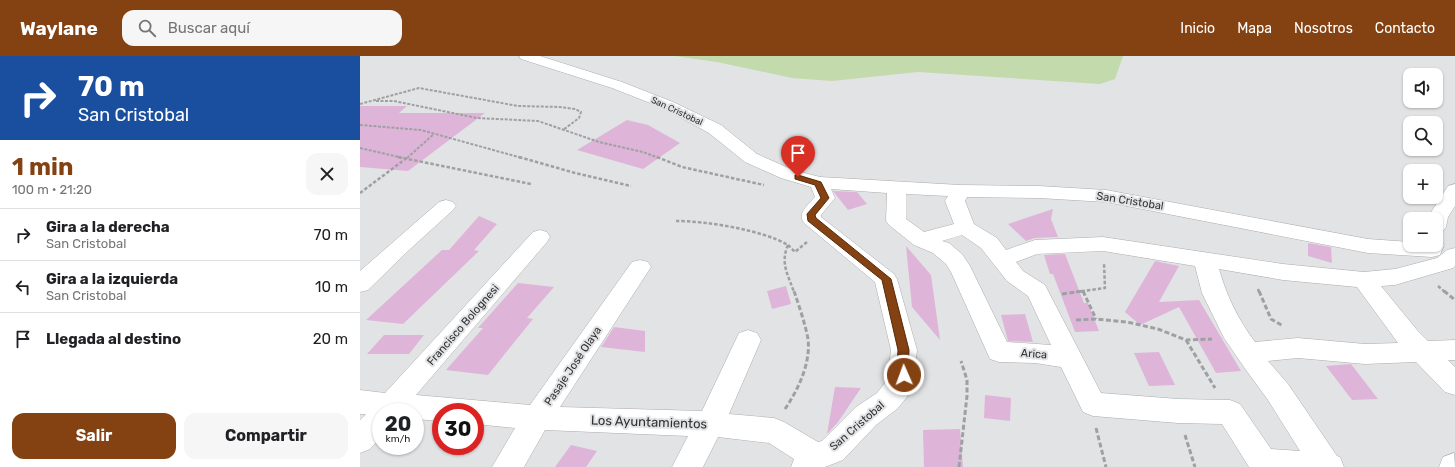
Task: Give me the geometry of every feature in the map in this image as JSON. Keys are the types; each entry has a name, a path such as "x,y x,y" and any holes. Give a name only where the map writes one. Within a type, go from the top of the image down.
{"street":[{"name":"San Cristobal","path":"526,56 617,85 668,105 715,129 751,158 787,174 819,183 960,191 1039,192 1106,196 1368,246 1403,247"},
{"name":"San Cristobal","path":"811,462 832,451 866,416 887,401 897,389 904,375 902,368 904,350 886,279 811,219 811,214 825,198 819,183"},
{"path":"897,187 896,221 921,240 965,227"},
{"path":"1441,212 1455,190"},
{"path":"960,191 955,201 965,227 989,243 1014,276 1037,291 1093,404 1178,411 1230,412 1262,462 1328,467"},
{"path":"360,284 401,245 446,206"},
{"name":"Francisco Bolognesi","path":"393,403 540,237"},
{"name":"Arica","path":"921,240 940,248 954,259 962,271 999,352 1035,353 1069,358"},
{"path":"1001,259 1035,247 1102,244 1261,269 1364,280 1396,277 1445,262 1455,254"},
{"name":"San Cristobal","path":"1443,250 1455,254"},
{"path":"1205,260 1214,293 1242,345 1278,392 1328,467"},
{"name":"Pasaje José Olaya","path":"507,467 537,418 640,267"},
{"path":"1364,280 1408,337 1455,384"},
{"path":"687,467 710,424 748,340"},
{"path":"1242,345 1365,354 1455,350"},
{"path":"360,402 372,406"},
{"name":"Los Ayuntamientos","path":"484,413 537,418 710,424 774,431 811,462"},
{"name":"Francisco Bolognesi","path":"360,440 372,427"}],"path":[{"path":"360,104 376,101 419,88 518,106 560,107 575,109 581,112 579,118 563,130"},
{"path":"376,101 394,101 477,118 538,121 599,142 643,152 682,167 770,186"},
{"path":"360,125 406,129 434,134 575,173 631,186"},
{"path":"360,193 406,159 434,134"},
{"path":"360,148 406,159 531,184"},
{"path":"676,221 696,221 766,236 784,242 788,245 784,254 784,264 799,306 808,340 806,366 791,400 770,431"},
{"path":"1040,298 1105,288 1102,244"},
{"path":"1261,269 1251,274 1271,319 1280,325 1287,327"},
{"path":"1084,291 1096,319"},
{"path":"1052,321 1096,319 1127,322 1152,328 1186,340 1242,345"},
{"path":"1186,340 1230,412"},
{"path":"958,467 967,396 967,380 961,360"},
{"path":"1093,404 1098,440 1106,467"},
{"path":"1178,411 1195,467"}],"green space":[{"path":"675,56 1123,56 1115,79 1100,84 918,72 832,81 792,78 717,62"}],"building":[{"path":"360,106 407,106 399,113 485,113 408,171 360,167"},
{"path":"627,120 648,125 680,143 643,169 577,150"},
{"path":"833,191 857,192 867,204 848,210"},
{"path":"1053,209 1051,219 1058,237 1035,238 1026,241 1008,224"},
{"path":"479,216 497,224 474,250 479,251 403,324 366,320 442,250 449,250"},
{"path":"1308,243 1331,247 1332,263 1308,256"},
{"path":"906,246 931,275 940,340 912,307"},
{"path":"1065,254 1084,303 1088,303 1099,331 1075,332 1053,274 1050,274 1044,255"},
{"path":"1155,261 1179,266 1159,302 1199,300 1241,371 1216,373 1179,307 1140,325 1125,312"},
{"path":"518,283 554,287 527,318 533,319 488,375 446,370 483,328 478,328"},
{"path":"786,286 791,304 772,309 767,291"},
{"path":"1025,314 1033,342 1008,341 1001,315"},
{"path":"614,327 645,331 645,352 601,347"},
{"path":"384,335 424,335 409,354 367,354"},
{"path":"1159,352 1175,385 1149,386 1134,353"},
{"path":"1351,364 1378,399 1352,400 1326,366"},
{"path":"835,387 861,388 838,422 827,434"},
{"path":"985,395 1011,398 1010,421 984,418"},
{"path":"960,429 963,467 924,467 923,430"},
{"path":"571,445 597,451 586,467 555,467"}],"route":[{"path":"798,177 819,183 825,198 811,214 811,219 829,235 886,279 904,350 902,368 904,375"}]}
